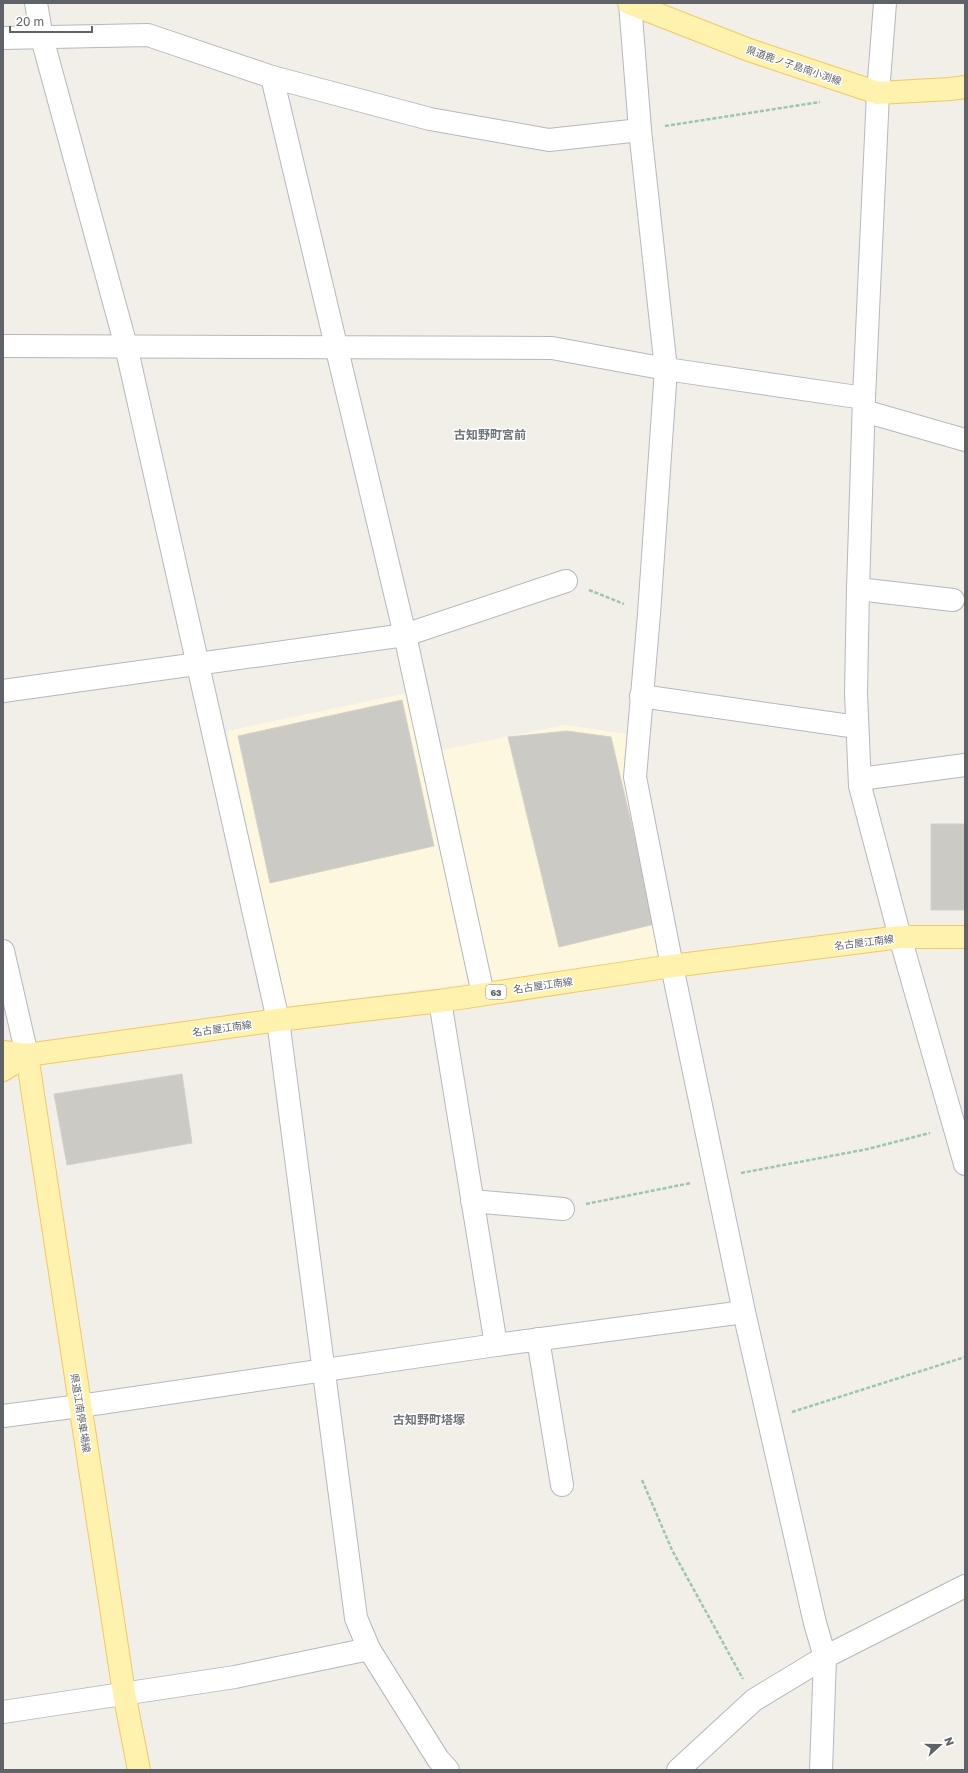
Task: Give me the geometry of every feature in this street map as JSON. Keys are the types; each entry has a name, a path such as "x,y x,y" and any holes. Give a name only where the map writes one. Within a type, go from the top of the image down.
{"main road":[{"name":"県道鹿ノ子島南小渕線","path":"630,3 749,50 878,93 965,87"},
{"name":"名古屋江南線","path":"3,1052 27,1055 278,1020 440,1001 672,966 900,937 965,937"},
{"name":"名古屋江南線","path":"3,1070 27,1055"},
{"name":"県道江南停車場線","path":"27,1055 124,1693 139,1770"}],"street":[{"path":"36,3 42,38 126,346 278,1020 325,1371 356,1618 369,1649 438,1759 448,1770"},
{"path":"630,3 640,130 666,369 649,614 635,777 672,966 744,1312 815,1623 825,1657 821,1770"},
{"path":"885,3 878,93 864,405 858,589 856,693 860,786 900,937 965,1164"},
{"path":"3,38 148,34 272,77 430,119 549,140 640,130"},
{"path":"272,77 404,635 483,994"},
{"path":"3,346 552,348 864,405 965,440"},
{"path":"3,691 404,635 566,581"},
{"path":"858,589 953,600"},
{"path":"641,696 857,727"},
{"path":"860,779 965,765"},
{"path":"3,951 27,1055"},
{"path":"440,1001 496,1345"},
{"path":"472,1201 563,1209"},
{"path":"3,1416 325,1371 538,1339 744,1312"},
{"path":"538,1339 562,1485"},
{"path":"678,1770 754,1700 825,1657 965,1586"},
{"path":"3,1712 235,1677 369,1649"}],"path":[{"path":"640,130 824,101"},
{"path":"566,581 649,614"},
{"path":"563,1209 868,1148 954,1127"},
{"path":"768,1419 965,1357"},
{"path":"642,1480 672,1550 754,1700"}],"shaded area":[{"path":"407,693 473,983 285,1007 227,731"},
{"path":"565,725 626,734 628,779 664,959 490,987 437,751"}],"building":[{"path":"402,700 434,846 270,883 238,736"},
{"path":"567,731 611,737 655,924 559,947 508,737"},
{"path":"931,824 965,824 965,910 931,910"},
{"path":"182,1074 192,1143 67,1165 54,1094"}],"district":[{"name":"古知野町宮前","path":"490,434"},
{"name":"古知野町塔塚","path":"429,1419"}]}
